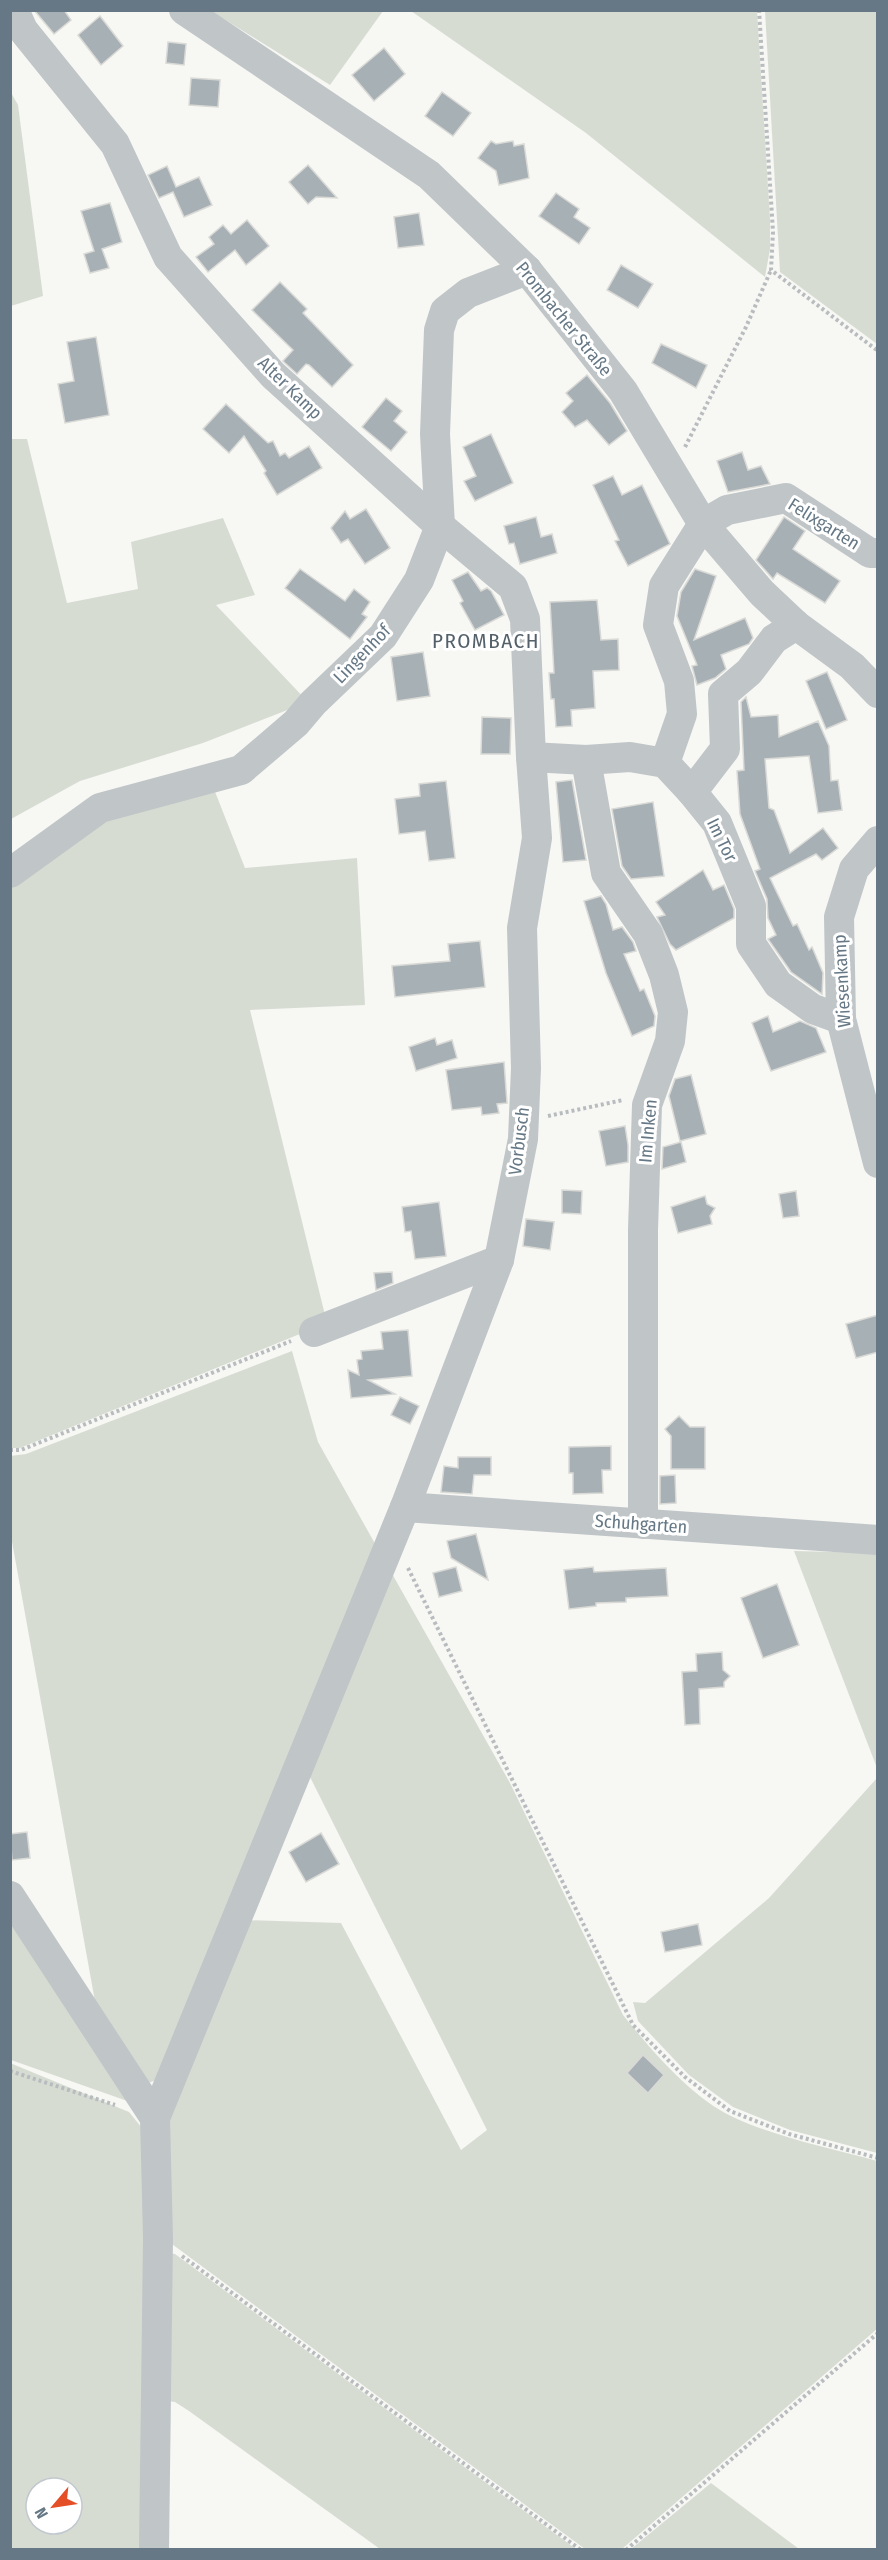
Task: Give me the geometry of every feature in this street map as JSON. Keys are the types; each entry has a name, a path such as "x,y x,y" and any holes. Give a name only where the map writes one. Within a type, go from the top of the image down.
{"street":[{"name":"Alter Kamp","path":"14,10 23,30 115,144 168,257 273,375 440,526 513,586 525,619 531,757"},
{"name":"Prombacher Straße","path":"184,10 429,175 527,270 623,391 704,524 762,593 796,625 852,666 878,693"},
{"name":"Lingenhof","path":"10,873 99,808 241,770 296,723 313,703 383,636 419,580 440,526 435,434 439,330 445,312 468,293 527,270"},
{"name":"Felixgarten","path":"704,524 727,510 786,498 870,553 878,553"},
{"path":"531,757 585,760 630,757 665,763 682,714 678,681 658,625 664,586 704,524"},
{"path":"692,792 725,749 723,694 749,672 774,639 796,625"},
{"name":"Vorbusch","path":"155,2118 405,1507 499,1260 524,1121 526,1068 522,928 537,838 531,757"},
{"name":"Im Inken","path":"585,760 606,873 648,934 664,975 673,1012 670,1041 647,1105 643,1230 643,1524"},
{"name":"Im Tor","path":"665,763 717,823 751,906 751,944 778,984 813,1009 841,1019"},
{"name":"Wiesenkamp","path":"878,841 854,870 839,917 841,1019 878,1163"},
{"path":"314,1332 499,1260"},
{"name":"Schuhgarten","path":"405,1507 878,1540"},
{"path":"10,1896 155,2118 158,2238 154,2550"}],"path":[{"path":"671,470 680,457 741,337 771,270 773,232 759,10"},
{"path":"771,270 878,351"},
{"path":"524,1121 650,1094"},
{"path":"10,1450 21,1450 314,1332"},
{"path":"392,1536 633,2025 685,2077 730,2111 789,2134 878,2158"},
{"path":"10,2071 155,2118"},
{"path":"158,2238 580,2550"},
{"path":"626,2550 878,2333"}],"shaded area":[{"path":"211,11 383,11 330,85"},
{"path":"411,11 757,11 770,219 770,249 765,277 586,133"},
{"path":"765,11 877,11 877,344 780,272"},
{"path":"10,91 18,105 43,296 11,306"},
{"path":"10,439 27,439 67,603 138,589 131,542 223,518 255,595 216,605 308,702 203,743 80,781 11,819"},
{"path":"212,784 245,868 357,858 365,1005 250,1010 325,1315 312,1329 20,1448 11,1448 10,878 104,812"},
{"path":"292,1351 318,1442 378,1549 159,2079 148,2083 98,2018 11,1536 10,1456 26,1454"},
{"path":"794,1551 877,1553 877,1768"},
{"path":"386,1563 510,1783 623,2015 634,2029 673,2072 718,2109 786,2137 877,2161 877,2329 622,2549 585,2549 161,2236 163,2133 243,1920 341,1923 461,2150 487,2130 304,1765"},
{"path":"877,1778 877,2153 790,2130 733,2107 689,2075 638,2021 633,2002 645,2003 769,1898"},
{"path":"11,1908 133,2103 11,2060"},
{"path":"10,2063 129,2112 142,2128 148,2549 11,2549"},
{"path":"166,2253 175,2254 576,2549 380,2549 189,2411 175,2402 168,2401"},
{"path":"711,2483 799,2549 631,2549"}],"building":[{"path":"34,10 64,10 71,20 54,34"},
{"path":"100,16 123,46 101,65 78,35"},
{"path":"168,42 186,44 184,65 166,63"},
{"path":"384,48 405,74 374,101 352,75"},
{"path":"191,78 220,80 218,107 189,105"},
{"path":"442,92 471,113 453,136 425,116"},
{"path":"491,141 496,144 513,141 514,146 524,144 529,178 499,185 496,171 478,158"},
{"path":"308,165 337,198 316,197 308,204 289,182"},
{"path":"167,166 176,187 199,177 212,205 184,217 173,192 159,198 148,175"},
{"path":"556,193 579,209 574,217 590,228 579,244 539,216"},
{"path":"110,203 122,242 102,249 109,268 90,273 84,254 94,251 81,211"},
{"path":"419,213 424,245 398,248 394,217"},
{"path":"247,220 269,246 246,265 235,250 208,272 196,257 214,244 209,237 223,225 231,234"},
{"path":"621,265 653,284 638,308 607,290"},
{"path":"280,282 307,309 303,313 353,365 332,387 309,365 306,364 297,374 285,363 283,361 293,350 252,310"},
{"path":"96,337 109,415 65,423 58,384 74,381 67,342"},
{"path":"661,344 707,365 696,388 652,363"},
{"path":"587,375 610,403 627,431 609,445 587,420 575,427 562,412 573,401 566,393"},
{"path":"386,398 402,411 394,421 407,432 391,451 362,427"},
{"path":"226,404 268,443 273,441 280,456 285,453 289,458 309,446 322,468 277,495 264,473 266,471 244,436 229,453 203,429"},
{"path":"491,434 513,483 475,501 464,481 476,476 463,447"},
{"path":"742,452 748,470 761,466 770,484 728,492 717,461"},
{"path":"613,476 622,495 642,485 670,544 628,566 615,541 619,540 593,485"},
{"path":"366,509 390,548 365,564 348,539 341,543 331,528 345,511 350,519"},
{"path":"536,517 541,537 552,534 557,553 520,564 514,543 509,544 504,526"},
{"path":"784,517 805,531 793,549 840,581 825,603 777,573 773,579 756,560"},
{"path":"300,569 345,601 354,589 370,602 362,614 367,617 350,639 285,588"},
{"path":"695,569 716,576 694,640 745,618 753,638 749,644 721,655 726,669 715,678 697,685 692,666 697,665 677,616 681,592"},
{"path":"468,572 481,591 487,588 491,591 504,615 475,630 460,603 463,601 452,580"},
{"path":"597,600 601,640 618,639 619,670 593,671 595,708 571,710 572,726 556,727 549,673 554,673 550,602"},
{"path":"423,652 430,696 397,701 391,657"},
{"path":"827,672 847,720 826,729 806,681"},
{"path":"746,697 751,717 778,715 779,737 818,721 829,746 831,781 838,780 842,810 818,813 809,756 765,759 769,808 774,810 790,853 823,828 838,848 822,860 816,854 770,878 793,926 797,924 809,950 812,947 823,973 822,994 791,972 768,939 776,935 768,918 767,899 755,871 760,869 740,814 737,771 744,770 741,702"},
{"path":"482,717 511,718 510,754 481,754"},
{"path":"572,780 586,860 563,862 556,782"},
{"path":"446,781 455,858 429,861 425,831 399,834 395,799 420,796 419,784"},
{"path":"653,802 664,876 631,879 622,866 612,809"},
{"path":"703,870 713,890 724,885 734,909 734,918 676,950 670,944 657,917 665,915 656,902"},
{"path":"601,896 606,904 613,930 622,927 633,942 636,951 624,954 640,991 644,989 655,1016 654,1026 632,1036 606,973 584,901"},
{"path":"480,941 485,987 395,997 392,966 450,961 448,944"},
{"path":"768,1016 773,1032 800,1021 816,1028 826,1052 771,1071 752,1023"},
{"path":"435,1038 437,1045 452,1040 457,1058 416,1071 409,1047"},
{"path":"504,1062 507,1103 497,1104 499,1113 482,1115 481,1107 452,1110 446,1070"},
{"path":"691,1075 706,1134 680,1141 669,1096 675,1079"},
{"path":"625,1126 628,1162 606,1166 599,1131"},
{"path":"681,1142 686,1162 662,1169 663,1147"},
{"path":"562,1190 582,1191 581,1214 562,1213"},
{"path":"796,1191 799,1216 783,1218 779,1194"},
{"path":"705,1196 707,1204 715,1208 710,1216 712,1224 678,1233 671,1207"},
{"path":"439,1202 446,1256 415,1259 411,1231 405,1232 402,1207"},
{"path":"526,1219 554,1222 550,1250 523,1246"},
{"path":"392,1272 393,1283 376,1290 374,1273"},
{"path":"878,1315 878,1352 856,1358 846,1324"},
{"path":"408,1330 412,1376 368,1380 395,1394 351,1398 348,1370 359,1375 357,1360 362,1359 361,1351 383,1349 381,1332"},
{"path":"400,1397 419,1406 410,1424 391,1415"},
{"path":"679,1416 690,1427 705,1427 705,1469 671,1469 671,1436 665,1429"},
{"path":"611,1446 611,1470 602,1470 603,1493 573,1494 573,1473 569,1473 569,1447"},
{"path":"458,1457 491,1457 491,1475 474,1475 472,1494 441,1492 444,1466 458,1468"},
{"path":"675,1475 676,1503 660,1504 660,1476"},
{"path":"476,1534 488,1580 451,1558 447,1541"},
{"path":"456,1567 462,1591 439,1597 433,1573"},
{"path":"593,1567 594,1572 666,1568 668,1596 626,1598 626,1602 596,1603 596,1606 569,1609 564,1570"},
{"path":"777,1584 799,1645 763,1658 741,1598"},
{"path":"722,1652 723,1670 730,1676 724,1682 724,1687 699,1689 700,1724 685,1725 682,1672 697,1671 696,1654"},
{"path":"27,1832 30,1858 12,1860 10,1834"},
{"path":"321,1833 339,1864 306,1882 289,1852"},
{"path":"698,1924 702,1945 665,1952 661,1932"},
{"path":"643,2055 664,2075 648,2093 627,2073"}],"district":[{"name":"PROMBACH","path":"486,641"}]}
